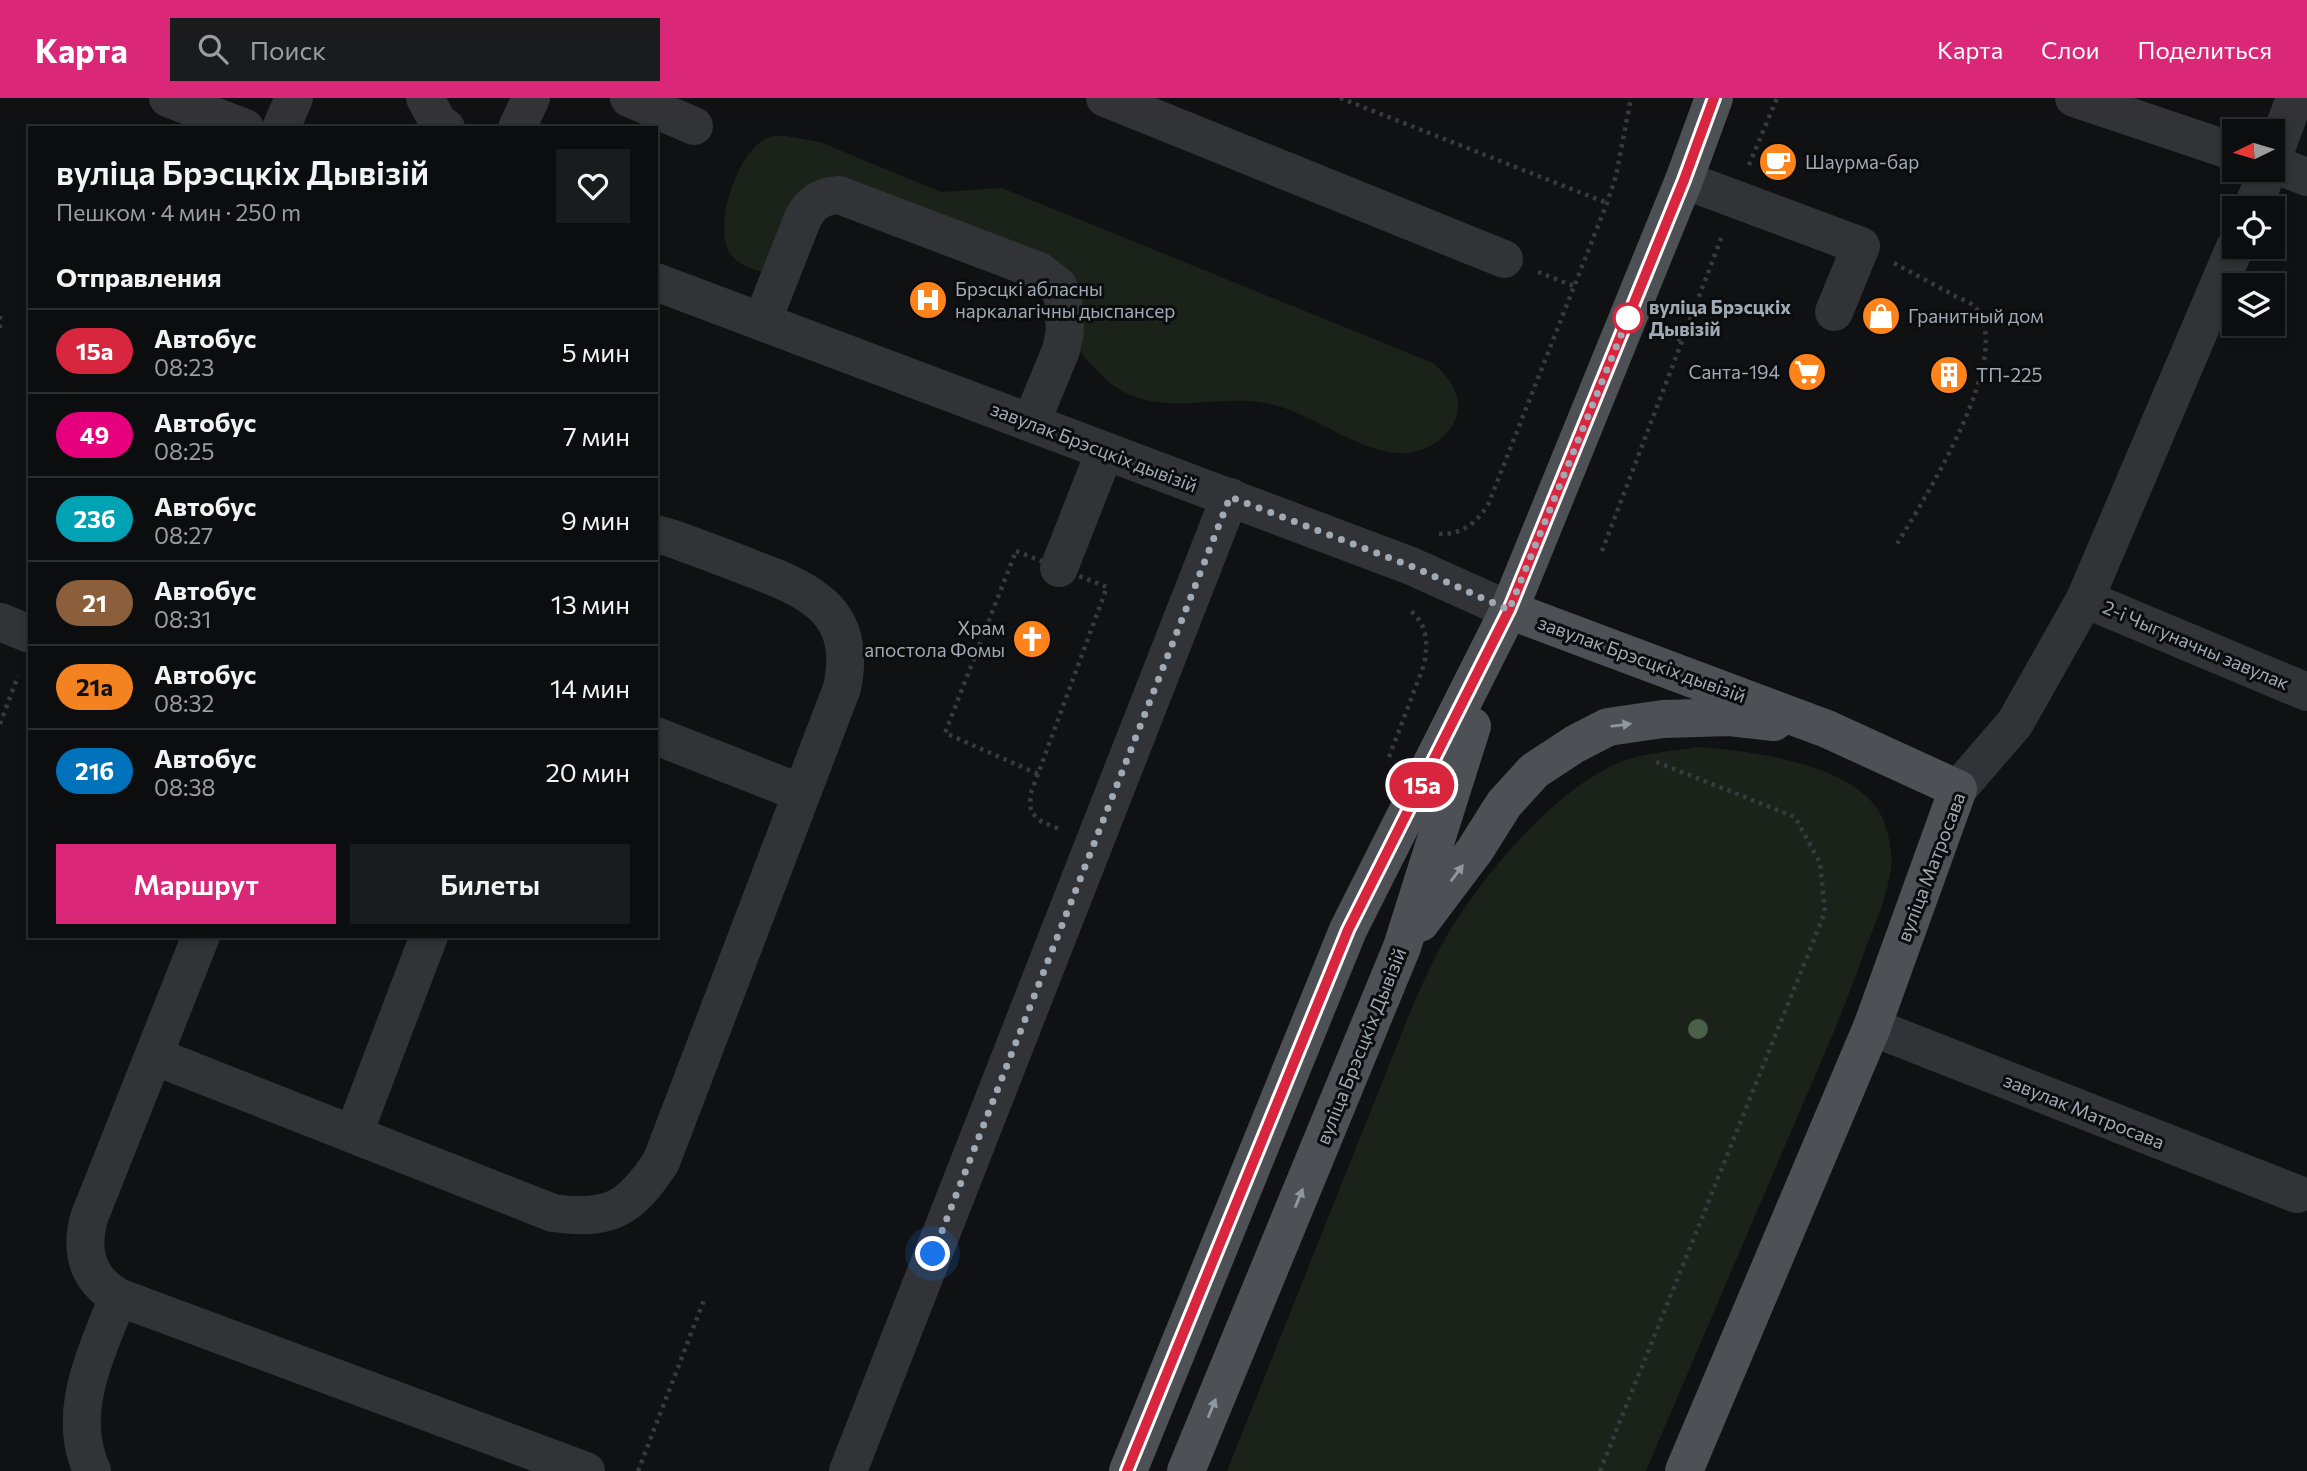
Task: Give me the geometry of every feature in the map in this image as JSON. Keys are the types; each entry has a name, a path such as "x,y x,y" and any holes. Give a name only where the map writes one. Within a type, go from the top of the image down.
{"main road":[{"name":"вуліца Брэсцкіх Дывізій","path":"1186,1471 1402,947 1509,610 1684,180 1714,98"},
{"name":"вуліца Брэсцкіх Дывізій","path":"1128,1471 1348,930 1509,610"},
{"name":"завулак Брэсцкіх дывізій","path":"1509,610 1827,729 1958,789"},
{"path":"1402,947 1475,850 1511,796 1534,771 1597,732 1608,727 1663,719 1730,717 1827,729"},
{"name":"вуліца Матросава","path":"1684,1471 1871,1027 1958,789"}],"street":[{"path":"168,98 240,126"},
{"path":"282,126 294,98"},
{"path":"425,98 438,122 443,126"},
{"path":"518,126 531,98"},
{"path":"629,98 694,125"},
{"path":"1105,98 1504,259"},
{"path":"2074,98 2222,148"},
{"path":"2286,122 2295,98"},
{"path":"2286,169 2307,177"},
{"path":"1684,180 1861,246 1834,312"},
{"path":"762,321 808,209 827,196 839,195 852,199 951,236 1040,271 1058,286 1063,299 1065,331 1061,349 1031,423"},
{"name":"вуліца Матросава","path":"1958,789 2014,723 2085,598 2230,259"},
{"name":"завулак Брэсцкіх дывізій","path":"658,283 1411,566 1509,610"},
{"path":"1059,568 1105,451"},
{"path":"848,1471 1230,497"},
{"path":"154,1056 553,1213 602,1215 625,1204 645,1186 661,1162 842,688 846,669 844,648 833,618 827,608 811,593 792,583 658,535"},
{"name":"2-і Чыгуначны завулак","path":"2085,598 2307,692"},
{"path":"0,622 28,633"},
{"path":"658,737 801,793"},
{"path":"200,938 89,1218 84,1234 84,1248 91,1272 106,1290 118,1297 586,1471"},
{"path":"354,1133 428,938"},
{"name":"завулак Матросава","path":"1871,1027 2297,1194"},
{"path":"92,1471 83,1441 82,1399 118,1297"}],"path":[{"path":"1340,98 1607,203"},
{"path":"1386,765 1424,665 1427,650 1426,634 1421,620 1396,602 1427,531 1448,535 1459,532 1475,521 1488,505 1607,203 1616,176 1631,98"},
{"path":"1861,246 1974,306 1986,329 1984,362 1976,392 1945,464 1897,544"},
{"path":"0,317 0,330"},
{"path":"1602,551 1684,341"},
{"path":"1038,774 945,733 1016,551 1107,587 1038,774 1030,795 1031,812 1036,818 1094,842"},
{"path":"0,724 18,676"},
{"path":"1600,1471 1825,912 1820,863 1795,817 1647,758"},
{"path":"638,1471 704,1300"}],"shaded area":[{"path":"772,136 820,142 941,192 1002,188 1433,363 1447,378 1457,396 1455,420 1449,430 1431,445 1409,453 1397,453 1365,445 1274,405 1252,401 1163,403 1142,399 1121,390 1101,375 1082,354 1077,339 1074,298 838,187 770,268 761,272 749,268 732,256 726,244 724,228 731,190 747,156 758,144"},
{"path":"1697,747 1797,762 1847,782 1866,796 1880,813 1889,840 1891,869 1887,890 1838,1021 1646,1471 1227,1471 1415,1000 1461,913 1522,836 1572,791 1597,774 1631,758"}],"bus line":[{"name":"15а","path":"1127,1471 1348,930 1509,610 1684,180 1714,98"}],"place":[{"name":"Шаурма-бар","path":"1778,162"},
{"name":"Брэсцкі абласны наркалагічны дыспансер","path":"928,300"},
{"name":"Гранитный дом","path":"1881,316"},
{"name":"вуліца Брэсцкіх Дывізій","path":"1628,318"},
{"name":"Санта-194","path":"1807,372"},
{"name":"ТП-225","path":"1949,375"},
{"name":"Храм апостола Фомы","path":"1032,639"}],"route":[{"path":"933,1254 1230,497 1411,566 1509,610 1628,318"}]}
